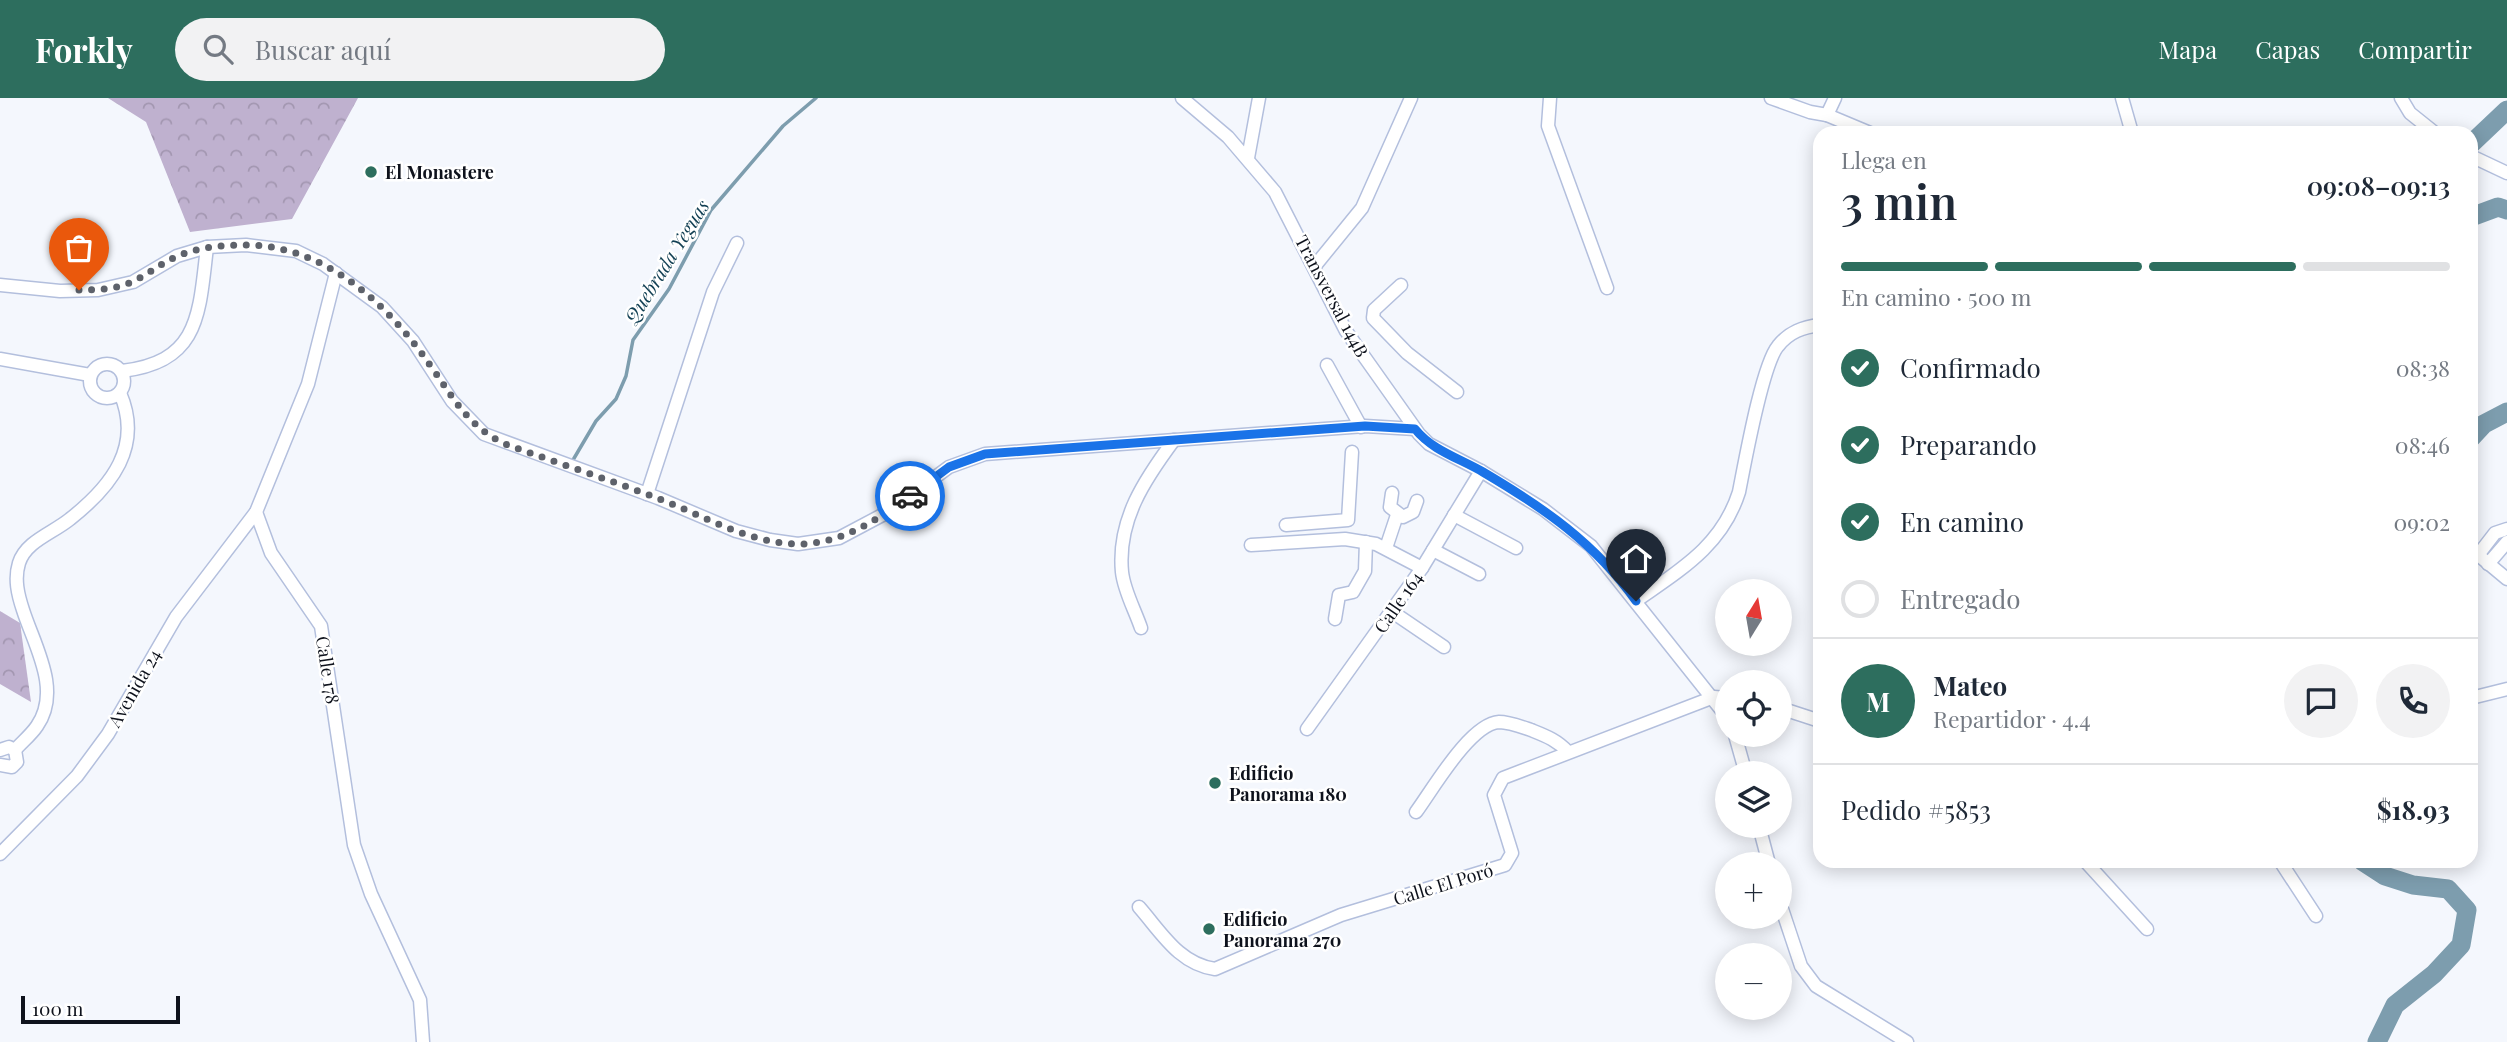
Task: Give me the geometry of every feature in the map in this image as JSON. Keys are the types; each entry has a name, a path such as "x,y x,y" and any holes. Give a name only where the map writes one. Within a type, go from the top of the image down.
{"street":[{"name":"Transversal 144B","path":"1182,98 1208,118 1248,158 1275,192 1346,331 1415,429 1429,444 1482,471 1543,509 1591,546 1715,690"},
{"path":"1248,158 1259,98"},
{"path":"1314,267 1362,208 1411,98"},
{"path":"1550,98 1548,126 1607,288"},
{"path":"1771,98 1853,126"},
{"path":"1827,115 1835,98"},
{"path":"2122,98 2130,126"},
{"path":"2401,98 2410,114 2426,126"},
{"path":"2478,159 2507,173"},
{"path":"648,495 713,292 737,243"},
{"path":"0,285 60,290 114,288 133,282 177,256 207,247 273,246 296,251 336,273 383,307 413,341 452,401 484,434 736,531 771,541 798,544 839,538 888,512 949,467 985,454 1361,427 1415,429"},
{"path":"122,371 161,364 184,345 203,279 207,247"},
{"path":"256,512 308,384 336,273"},
{"path":"1401,285 1374,310 1373,318 1407,353 1457,392"},
{"path":"1636,601 1696,560 1718,536 1739,492 1767,369 1775,348 1788,335 1813,327"},
{"path":"0,359 90,375"},
{"path":"101,364 116,366 125,379 120,393 113,397 98,395 92,390 90,375 101,364"},
{"path":"1327,365 1361,427"},
{"path":"15,750 37,726 46,694 46,672 19,598 16,577 19,563 25,550 81,508 125,455 130,431 127,408 120,393"},
{"path":"1141,628 1122,571 1125,543 1134,498 1174,440"},
{"path":"1296,541 1290,525 1348,520 1352,452"},
{"name":"Calle 164","path":"1307,729 1422,568 1482,471"},
{"path":"1392,493 1390,507 1397,514 1408,516 1418,501"},
{"name":"Avenida 24","path":"0,854 77,776 108,734 176,617 256,512"},
{"name":"Calle 178","path":"256,512 271,553 321,626 327,649 343,786 354,845 371,894 420,1000 423,1042"},
{"path":"1385,548 1397,514"},
{"path":"1454,515 1516,548"},
{"path":"2478,548 2495,533 2507,529"},
{"path":"1251,545 1325,538 1366,542 1385,548 1422,568"},
{"path":"1335,619 1339,595 1353,592 1362,579 1366,542"},
{"path":"2488,564 2507,542"},
{"path":"1433,550 1479,575"},
{"path":"2478,555 2507,579"},
{"path":"1391,611 1444,647"},
{"path":"2478,696 2507,689"},
{"name":"Calle El Poró","path":"1139,907 1184,958 1199,967 1215,969 1341,915 1505,866 1512,853 1494,795 1503,778 1715,699"},
{"path":"1792,712 1813,719"},
{"path":"1416,812 1472,737 1485,726 1500,722 1522,727 1556,740 1568,752"},
{"path":"0,750 9,747 15,750"},
{"path":"0,765 12,767 17,762 15,750"},
{"path":"2091,868 2147,929"},
{"path":"2285,868 2316,916"},
{"path":"1789,929 1801,966 1816,986 1907,1042"}],"green space":[{"path":"108,98 358,98 292,219 190,232 146,122"},
{"path":"0,611 20,623 31,702 0,684"}],"waterway":[{"name":"Quebrada Yeguas","path":"573,460 596,421 616,399 626,376 633,340 669,289 711,210 783,126 816,98"},
{"path":"2478,137 2507,110"},
{"path":"2478,214 2498,207 2507,210"},
{"path":"2478,430 2484,424 2507,412"},
{"path":"2373,868 2385,876 2413,885 2448,889 2467,910 2461,945 2434,974 2395,1005 2377,1042"}],"way so far":[{"path":"79,290 114,288 133,282 177,256 207,247 273,246 296,251 324,264 383,307 413,341 461,412 484,434 505,444 658,498 736,531 771,541 798,544 839,538 888,512 910,496"}],"place":[{"name":"El Monastere","path":"371,172"},
{"name":"Edificio Panorama 180","path":"1215,783"},
{"name":"Edificio Panorama 270","path":"1209,929"}],"route":[{"path":"910,496 949,467 985,454 1365,426 1415,429 1429,444 1482,471 1543,509 1591,546 1621,579 1636,601"}]}
